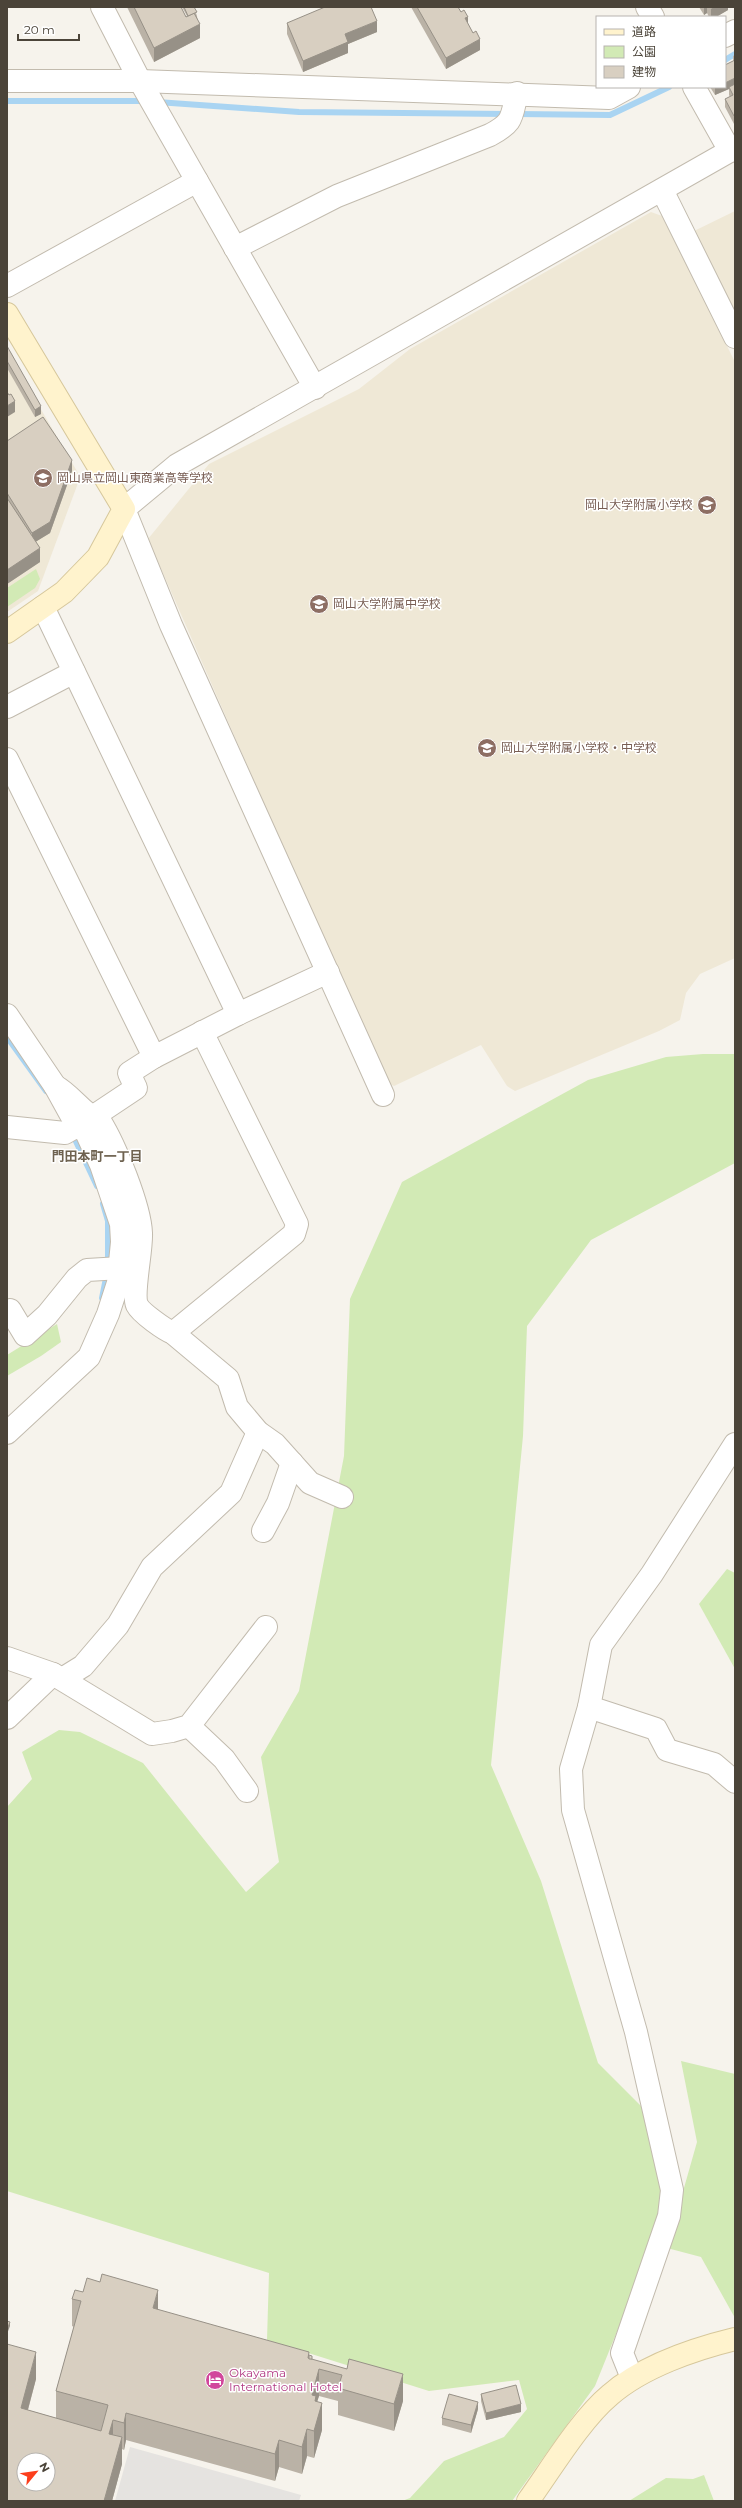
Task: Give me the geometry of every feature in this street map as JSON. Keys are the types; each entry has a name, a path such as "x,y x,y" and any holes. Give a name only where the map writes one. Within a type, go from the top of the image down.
{"street":[{"path":"102,7 197,182 315,388"},
{"path":"647,7 652,16"},
{"path":"726,36 735,31"},
{"path":"7,81 148,94 514,107 609,98 627,88"},
{"path":"7,632 64,592 98,557 124,510 177,464 315,388 732,149 695,88"},
{"path":"235,248 336,196 490,135 506,126 514,107"},
{"path":"7,286 197,182"},
{"path":"662,190 735,337"},
{"path":"7,314 124,510 171,625 383,1095"},
{"path":"43,606 238,1014"},
{"path":"7,706 74,672"},
{"path":"7,759 154,1057"},
{"path":"7,1127 65,1133 136,1088 129,1074 154,1057 238,1014 328,972"},
{"path":"7,1015 54,1086 66,1092 78,1126 86,1132 113,1198 121,1224 113,1268 108,1314 89,1357 7,1432"},
{"path":"173,1333 294,1234 297,1224 202,1032"},
{"path":"78,1126 100,1121 137,1209 141,1231 141,1254 135,1299 138,1308 166,1330 173,1333 228,1379 237,1407 258,1432 275,1444 310,1483 342,1497"},
{"path":"7,1312 10,1310 25,1335 47,1315 77,1278 87,1270 113,1268"},
{"path":"7,1718 58,1677 84,1666 118,1625 152,1568 231,1493 258,1432"},
{"path":"632,2378 622,2353 669,2216 672,2190 636,2032 572,1810 571,1769 589,1707 601,1646 652,1574 735,1444"},
{"path":"263,1531 278,1503 292,1463"},
{"path":"7,1658 58,1677 152,1734 188,1726 266,1627"},
{"path":"589,1707 656,1729 667,1750 714,1764 735,1782"},
{"path":"188,1726 224,1759 247,1791"},
{"path":"528,2501 591,2415 610,2395 632,2378 706,2346 735,2339"}],"shaded area":[{"path":"735,211 735,320 692,232"},
{"name":"岡山大学附属小学校・中学校","path":"651,212 662,216 735,362 735,958 700,974 686,993 680,1020 659,1031 515,1091 507,1086 481,1045 394,1086 386,1082 148,539 209,464 359,389 410,349"},
{"name":"岡山県立岡山東商業高等学校","path":"7,351 78,473 78,483 38,591 7,612"},
{"path":"130,2447 301,2495 299,2501 115,2501"}],"green space":[{"path":"36,569 40,579 35,588 7,607 7,588"},
{"path":"703,1054 735,1054 735,1163 591,1240 527,1326 523,1436 491,1765 541,1881 598,2063 643,2108 664,2194 641,2272 595,2386 512,2501 402,2501 410,2498 444,2461 504,2437 527,2409 519,2380 429,2391 267,2340 269,2273 7,2191 7,1807 32,1779 22,1752 59,1730 80,1732 143,1763 246,1892 279,1862 261,1757 299,1691 344,1456 350,1299 402,1182 588,1080 666,1057"},
{"path":"57,1324 61,1342 7,1376 7,1355"},
{"path":"727,1569 735,1573 735,1669 699,1604"},
{"path":"681,2061 735,2074 735,2318 701,2257 667,2248 697,2142"},
{"path":"704,2475 714,2501 629,2501 666,2478 693,2479"}],"building":[{"path":"134,7 181,7 186,17 194,13 200,24 154,48"},
{"path":"184,7 194,7 197,12 188,16"},
{"path":"325,7 371,7 377,21 345,34 348,42 303,61 287,23"},
{"path":"417,7 458,7 461,12 464,10 468,17 465,18 473,33 476,31 480,39 446,58"},
{"path":"735,60 735,78 726,82 726,64"},
{"path":"735,84 734,116 725,99 733,95 729,87"},
{"path":"7,346 41,406 35,410 7,361"},
{"path":"7,392 9,395 11,394 15,401 7,406"},
{"path":"43,417 72,460 50,522 32,533 7,493 7,441"},
{"path":"7,498 40,548 7,570"},
{"path":"102,2274 158,2290 153,2308 309,2352 308,2358 347,2369 349,2359 403,2374 394,2404 338,2388 342,2375 319,2369 312,2395 316,2396 315,2401 322,2403 314,2431 307,2429 302,2447 279,2440 275,2454 126,2413 124,2423 113,2420 109,2434 122,2437 104,2501 7,2501 7,2344 36,2352 21,2408 101,2431 108,2405 56,2391 81,2301 72,2299 75,2290 83,2292 87,2278 100,2282"},
{"path":"7,2321 10,2322 7,2330"},
{"path":"309,2355 312,2356 312,2359 309,2359"},
{"path":"516,2385 521,2404 486,2413 481,2394"},
{"path":"449,2394 478,2402 471,2425 442,2418"}],"waterway":[{"path":"726,59 735,54"},
{"path":"517,114 610,115 667,88"},
{"path":"7,101 146,101"},
{"path":"157,102 299,112 508,114"},
{"path":"7,1037 46,1091"},
{"path":"72,1133 97,1186"},
{"path":"103,1204 108,1221 108,1264"},
{"path":"102,1298 107,1273"}],"place":[{"name":"岡山県立岡山東商業高等学校","path":"43,478"},
{"name":"岡山大学附属小学校","path":"707,505"},
{"name":"岡山大学附属中学校","path":"319,604"},
{"name":"岡山大学附属小学校・中学校","path":"487,748"},
{"name":"Okayama International Hotel","path":"215,2380"}],"district":[{"name":"門田本町一丁目","path":"97,1156"}]}
